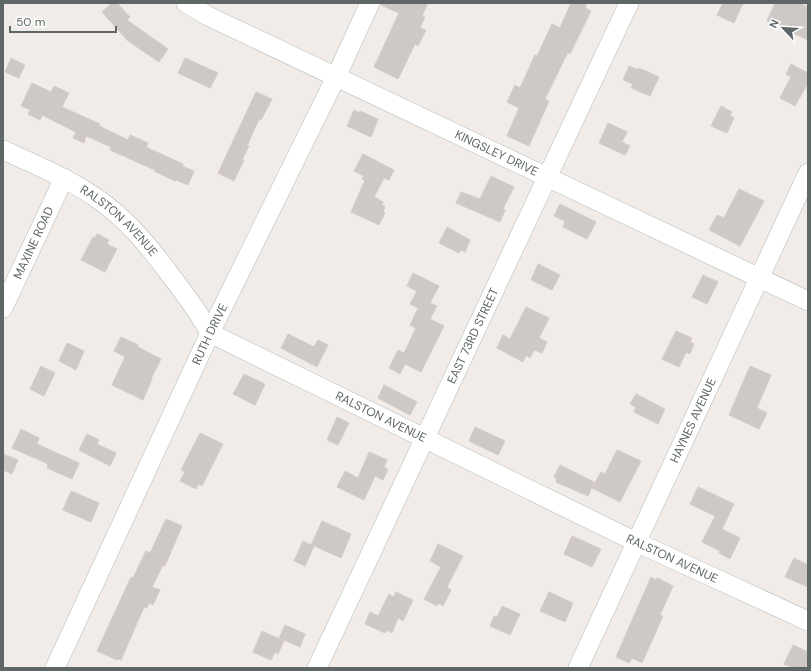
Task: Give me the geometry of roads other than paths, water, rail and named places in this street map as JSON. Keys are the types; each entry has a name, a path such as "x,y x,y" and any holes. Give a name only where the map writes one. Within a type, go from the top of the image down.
{"street":[{"name":"KINGSLEY DRIVE","path":"186,3 208,16 808,301"},
{"name":"RUTH DRIVE","path":"55,668 210,334 336,77 370,3"},
{"name":"EAST 73RD STREET","path":"317,668 629,3"},
{"name":"RALSTON AVENUE","path":"3,150 64,178 102,201 129,224 142,238 199,313 210,334 636,542 808,621"},
{"name":"HAYNES AVENUE","path":"578,668 808,173"},
{"name":"MAXINE ROAD","path":"3,308 64,178"}]}
